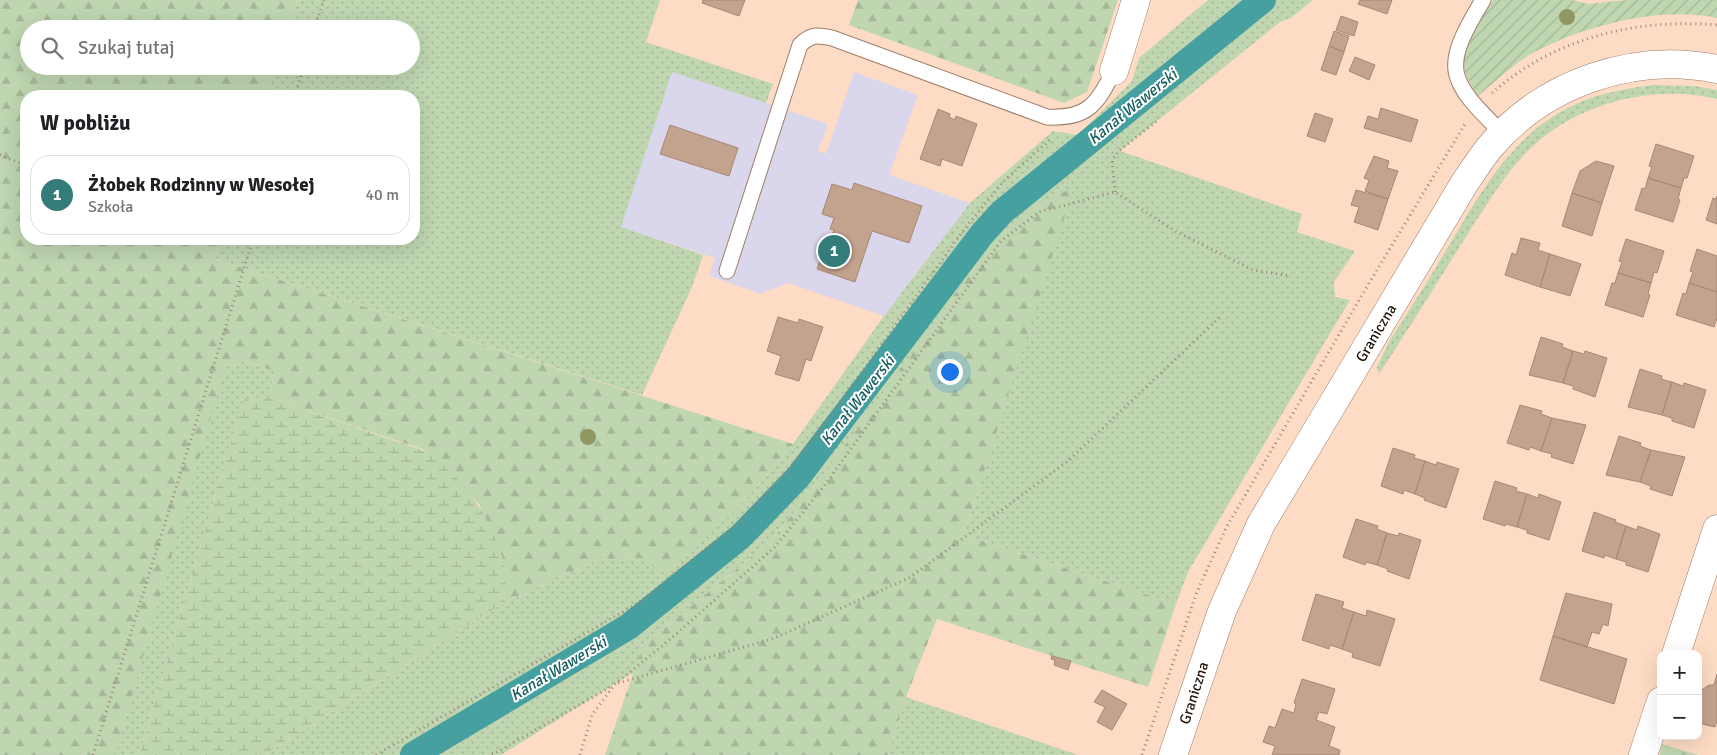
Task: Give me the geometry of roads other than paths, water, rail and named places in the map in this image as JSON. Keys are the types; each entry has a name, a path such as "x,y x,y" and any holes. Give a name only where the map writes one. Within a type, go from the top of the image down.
{"street":[{"path":"1114,71 1136,0"},
{"name":"Graniczna","path":"1173,755 1222,611 1260,524 1464,184 1491,146 1527,112 1546,99 1573,84 1603,73 1652,64 1679,63 1717,69"},
{"path":"1677,650 1717,529"},
{"path":"1643,755 1657,713"}],"lane":[{"path":"1483,0 1462,34 1456,49 1457,76 1468,98 1503,134"},
{"path":"727,271 784,90 800,45 807,38 816,34 832,38 1047,118 1077,116 1099,99 1114,71"}],"waterway":[{"name":"Kanał Wawerski","path":"413,755 628,627 740,537 798,477 982,234 1002,212 1263,0"}],"place":[{"name":"Żłobek Rodzinny w Wesołej","path":"834,251"}]}
